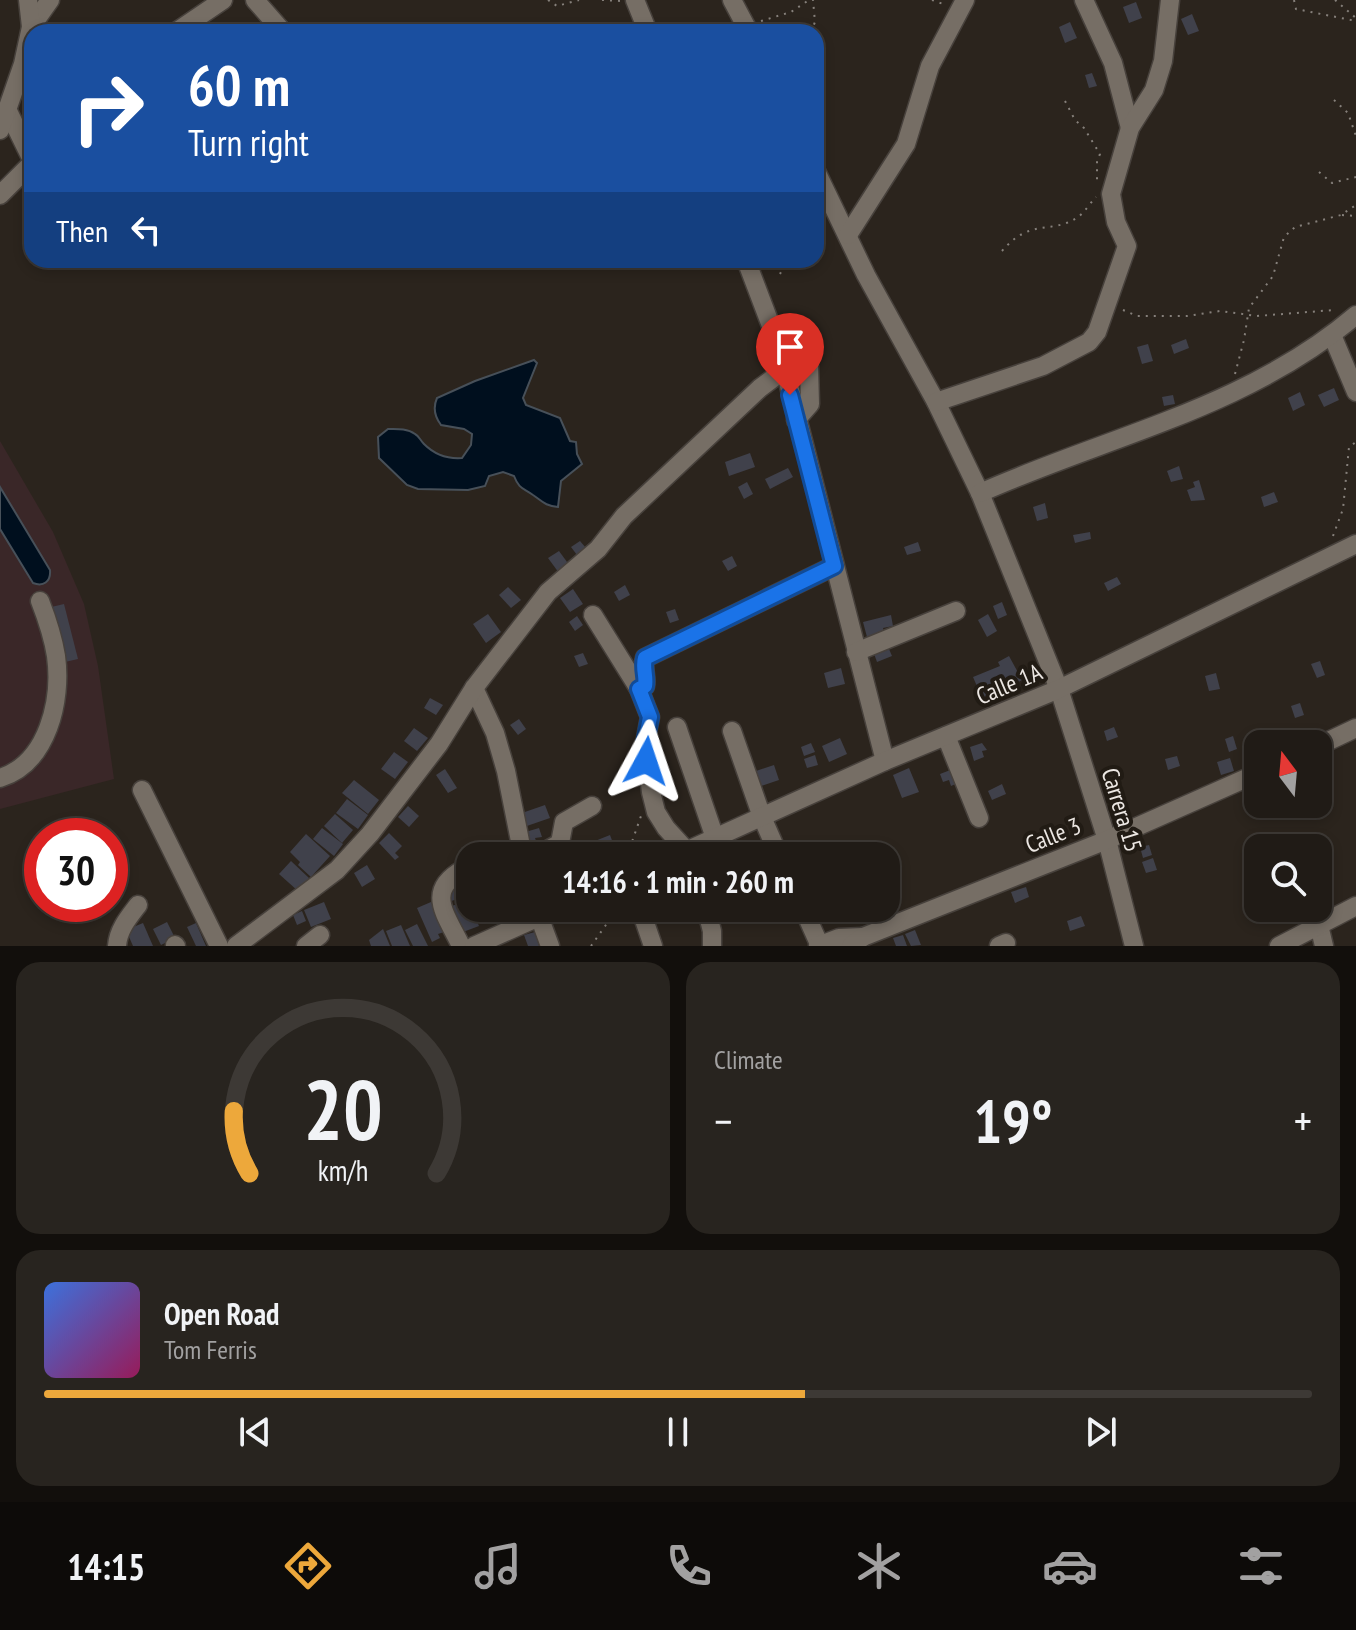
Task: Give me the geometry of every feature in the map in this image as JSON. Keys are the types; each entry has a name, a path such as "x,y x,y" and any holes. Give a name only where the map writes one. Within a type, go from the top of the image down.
{"street":[{"path":"28,0 31,24"},
{"path":"33,24 50,0"},
{"path":"188,24 223,0"},
{"path":"255,0 276,24"},
{"path":"635,0 645,24"},
{"path":"732,0 744,24"},
{"path":"848,235 906,144 930,66 965,0"},
{"path":"1084,0 1113,63 1130,128"},
{"path":"936,402 1043,366 1079,349 1097,332 1127,246 1104,195 1130,128 1154,90 1163,61 1172,1"},
{"path":"0,130 24,59"},
{"path":"7,109 24,145"},
{"path":"0,195 24,170"},
{"name":"Carrera 15","path":"824,187 866,275 936,402 980,493 1059,689 1107,840 1134,946"},
{"path":"749,268 779,347 885,761"},
{"path":"980,493 1232,395 1332,335 1348,312"},
{"path":"1332,335 1356,392"},
{"path":"796,420 810,404 809,366"},
{"path":"239,944 337,870 370,834 439,744 474,688 548,592 598,549 624,516 646,495 760,388 784,370"},
{"name":"Calle 1A","path":"706,842 885,761 1059,689 1356,544"},
{"path":"639,689 645,686 646,681 645,658 834,566"},
{"path":"0,778 30,760 49,726 57,660 51,629 40,601"},
{"path":"856,652 956,611"},
{"path":"593,615 639,689 650,717 645,743 653,800 674,842"},
{"path":"474,688 498,746 520,842"},
{"path":"677,727 715,838"},
{"path":"1332,739 1356,728"},
{"path":"732,731 773,842"},
{"path":"946,736 979,818"},
{"name":"Calle 3","path":"819,946 839,938 857,941 1107,840 1244,779"},
{"path":"142,790 219,946"},
{"path":"560,842 564,822 592,806"},
{"path":"456,873 442,886 440,896 441,905 461,946"},
{"path":"117,946 117,938 126,920 138,905"},
{"path":"1279,946 1356,906"},
{"path":"474,946 518,922"},
{"path":"541,922 550,946"},
{"path":"645,922 653,946"},
{"path":"710,922 712,946"},
{"path":"809,922 819,946"},
{"path":"1319,925 1324,946"}],"path":[{"path":"548,0 557,6 579,0"},
{"path":"760,24 811,0 814,24"},
{"path":"1294,0 1296,9 1356,20"},
{"path":"1335,0 1356,20"},
{"path":"1334,100 1348,113 1356,136"},
{"path":"1002,251 1017,235 1076,218 1104,195 1097,161 1100,154 1065,101"},
{"path":"1319,172 1332,183 1356,177"},
{"path":"1341,215 1356,205"},
{"path":"1232,395 1249,308 1273,276 1284,237 1295,227 1341,215 1356,216"},
{"path":"780,274 783,268"},
{"path":"1110,298 1137,316 1187,316 1220,311 1248,315 1348,312"},
{"path":"1325,560 1343,509 1349,447 1356,442"},
{"path":"632,842 640,818 653,800"},
{"path":"591,946 608,922"}],"shaded area":[{"path":"0,441 53,532 84,604 98,666 114,779 0,809"}],"water":[{"path":"534,360 537,363 523,398 526,405 560,418 570,441 576,442 582,464 561,481 558,507 544,503 522,488 514,476 503,472 489,476 485,486 468,490 418,489 407,485 379,458 378,437 388,429 394,429 412,432 437,453 462,458 471,445 472,434 464,429 441,425 435,412 437,398"},
{"path":"0,487 50,570 48,580 43,584 33,583 0,529"}],"building":[{"path":"1136,2 1142,18 1129,23 1123,7"},
{"path":"1192,14 1199,31 1188,35 1181,19"},
{"path":"1070,22 1077,38 1065,43 1059,27"},
{"path":"1092,73 1097,86 1089,88 1085,75"},
{"path":"1186,339 1189,348 1174,354 1171,345"},
{"path":"1148,344 1153,361 1142,364 1137,347"},
{"path":"1334,388 1339,400 1324,407 1318,395"},
{"path":"1300,392 1305,405 1293,411 1288,398"},
{"path":"1173,395 1175,404 1164,406 1162,397"},
{"path":"750,453 755,467 729,476 725,462"},
{"path":"1179,466 1183,479 1171,482 1167,471"},
{"path":"788,468 793,477 770,489 765,479"},
{"path":"1199,480 1205,500 1191,501 1187,490 1195,487 1193,482"},
{"path":"747,482 753,494 744,499 738,487"},
{"path":"1274,492 1278,502 1264,507 1261,497"},
{"path":"1045,503 1048,518 1037,521 1033,507"},
{"path":"1090,532 1091,539 1075,543 1073,535"},
{"path":"580,541 586,548 577,555 571,547"},
{"path":"918,542 921,551 907,555 904,547"},
{"path":"559,551 570,566 559,573 548,558"},
{"path":"732,556 737,566 728,571 722,561"},
{"path":"1117,577 1121,584 1108,591 1104,583"},
{"path":"625,585 630,595 619,601 614,592"},
{"path":"508,587 521,600 511,608 499,595"},
{"path":"573,589 583,604 570,612 560,598"},
{"path":"1002,602 1007,615 998,619 993,606"},
{"path":"64,604 78,659 65,662 47,608"},
{"path":"675,609 679,620 670,623 666,612"},
{"path":"488,614 501,632 486,643 473,624"},
{"path":"988,614 997,631 987,637 978,620"},
{"path":"891,615 893,626 867,637 863,622"},
{"path":"577,616 583,625 575,631 569,622"},
{"path":"886,642 892,656 877,662 872,648"},
{"path":"583,653 588,664 579,667 574,656"},
{"path":"1009,656 1022,680 1011,686 1008,681 1003,683 1005,687 982,698 973,677 1000,666 998,662"},
{"path":"1320,661 1325,675 1317,678 1311,664"},
{"path":"841,668 845,684 828,688 824,673"},
{"path":"1216,673 1220,689 1209,691 1205,676"},
{"path":"430,698 443,705 436,715 424,708"},
{"path":"1300,703 1304,715 1295,718 1291,706"},
{"path":"519,719 526,729 518,735 510,725"},
{"path":"1114,727 1118,737 1107,741 1104,731"},
{"path":"414,728 428,738 417,751 404,741"},
{"path":"1233,736 1237,749 1229,752 1225,739"},
{"path":"840,738 847,754 829,762 822,746"},
{"path":"811,743 815,752 804,756 801,747"},
{"path":"982,743 987,750 982,751 984,757 974,761 970,747"},
{"path":"394,752 408,762 395,779 381,769"},
{"path":"815,755 818,765 807,768 804,759"},
{"path":"1177,756 1180,766 1168,770 1165,759"},
{"path":"1230,758 1234,771 1221,775 1217,762"},
{"path":"774,765 779,780 761,786 756,771"},
{"path":"909,768 919,792 902,798 893,775"},
{"path":"445,769 457,788 448,793 436,775"},
{"path":"953,769 958,783 951,786 949,780 943,782 940,774"},
{"path":"354,780 379,800 368,814 342,793"},
{"path":"1002,784 1006,794 992,800 988,791"},
{"path":"347,799 368,815 358,829 336,813"},
{"path":"545,805 550,818 524,827 519,814"},
{"path":"408,806 419,816 409,827 398,817"},
{"path":"335,814 353,830 342,843 324,826"},
{"path":"322,828 343,844 334,856 313,839"},
{"path":"539,828 542,837 535,838 536,842 525,842 522,833"},
{"path":"389,833 402,846 395,853 399,857 395,860 379,843"},
{"path":"306,834 330,856 311,877 290,852"},
{"path":"610,835 613,842 595,842"},
{"path":"1149,845 1152,855 1143,858 1140,847"},
{"path":"1153,858 1157,870 1146,873 1142,862"},
{"path":"291,861 309,878 298,891 279,874"},
{"path":"367,865 375,879 362,887 354,873"},
{"path":"456,882 456,899 449,902 444,887"},
{"path":"1026,887 1029,897 1015,903 1011,892"},
{"path":"324,902 331,919 311,927 304,910"},
{"path":"431,902 444,932 432,942 417,908"},
{"path":"302,911 306,921 297,925 293,915"},
{"path":"1081,916 1085,926 1070,931 1067,921"},
{"path":"167,922 175,938 161,945 153,929"},
{"path":"459,922 477,922 479,926 463,932"},
{"path":"143,923 153,946 133,946 126,930"},
{"path":"196,923 206,946 196,946 187,927"},
{"path":"417,924 428,946 413,946 405,930"},
{"path":"401,925 410,946 392,946 386,931"},
{"path":"383,929 390,946 371,946 369,940"},
{"path":"915,930 921,945 911,946 905,934"},
{"path":"535,932 539,946 528,946 524,935"},
{"path":"903,935 907,946 896,946 893,938"}],"route":[{"path":"646,761 645,743 650,717 639,689 645,686 646,681 645,658 834,566 790,395"}]}
